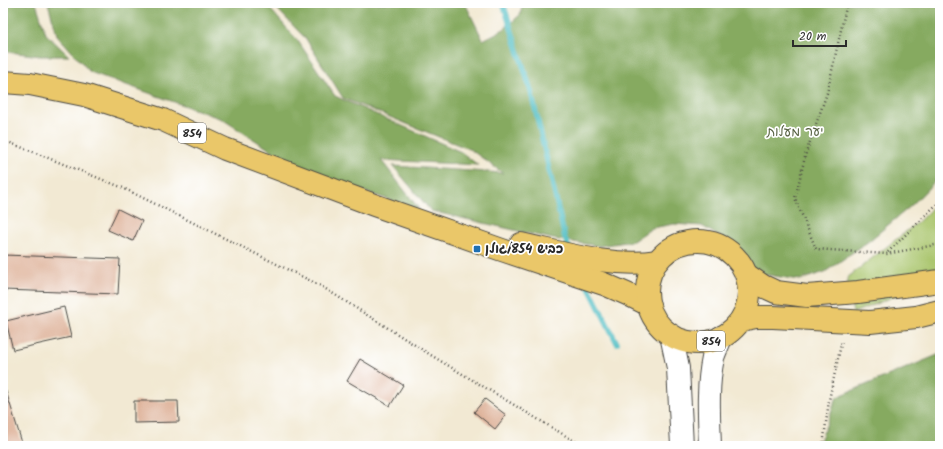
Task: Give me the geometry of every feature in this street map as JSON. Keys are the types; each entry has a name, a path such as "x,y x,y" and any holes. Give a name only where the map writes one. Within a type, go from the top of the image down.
{"main road":[{"name":"854","path":"3,82 30,84 84,95 163,120 225,149 374,205 604,284 649,305"},
{"name":"854","path":"374,205 515,242 600,260 626,264 642,264 657,261"},
{"name":"854","path":"704,240 720,245 735,256 745,270 746,276 750,288 748,306 741,320 730,332 717,340 701,343 685,341 671,335 659,324 649,305 647,295 649,277 657,261 670,249 686,241 704,240"},
{"path":"746,276 776,292 807,296 858,292 940,281"},
{"path":"741,320 756,317 773,317 870,322 916,317 940,311"}],"street":[{"path":"671,335 678,368 682,446"},
{"path":"710,446 709,406 711,376 714,357 721,337"}],"path":[{"path":"847,3 827,93 806,153 795,198 816,249 886,254 940,244"},
{"path":"3,140 121,187 321,286 434,357 576,442 579,446"},
{"path":"886,254 940,201"},
{"path":"823,446 829,400 847,321"}],"green space":[{"path":"3,3 36,3 46,34 69,56 40,56 3,51"},
{"path":"48,3 265,3 298,41 335,96 461,152 478,165 381,160 419,209 308,174 222,119 90,72 57,35"},
{"name":"יער מעלות","path":"274,3 465,3 483,40 504,29 520,15 523,3 940,3 940,176 912,205 869,241 825,272 800,280 749,272 727,241 702,226 674,224 652,228 633,241 599,246 553,239 431,211 393,166 503,173 471,150 343,98 306,39 279,11"},
{"path":"940,200 940,278 853,313 847,278 918,222"},
{"path":"940,354 940,446 818,446 837,397"}],"building":[{"path":"118,209 142,221 133,241 108,230"},
{"path":"3,255 120,259 118,294 3,290"},
{"path":"64,307 71,337 13,350 6,321"},
{"path":"360,359 403,385 390,406 347,381"},
{"path":"6,391 23,446 3,446 3,392"},
{"path":"485,399 506,415 495,429 474,412"},
{"path":"134,401 178,401 179,422 134,423"}],"waterway":[{"path":"503,3 531,91 565,239 570,250"},
{"path":"587,284 617,343"}],"place":[{"name":"כביש 854/גולן","path":"477,249"}]}
